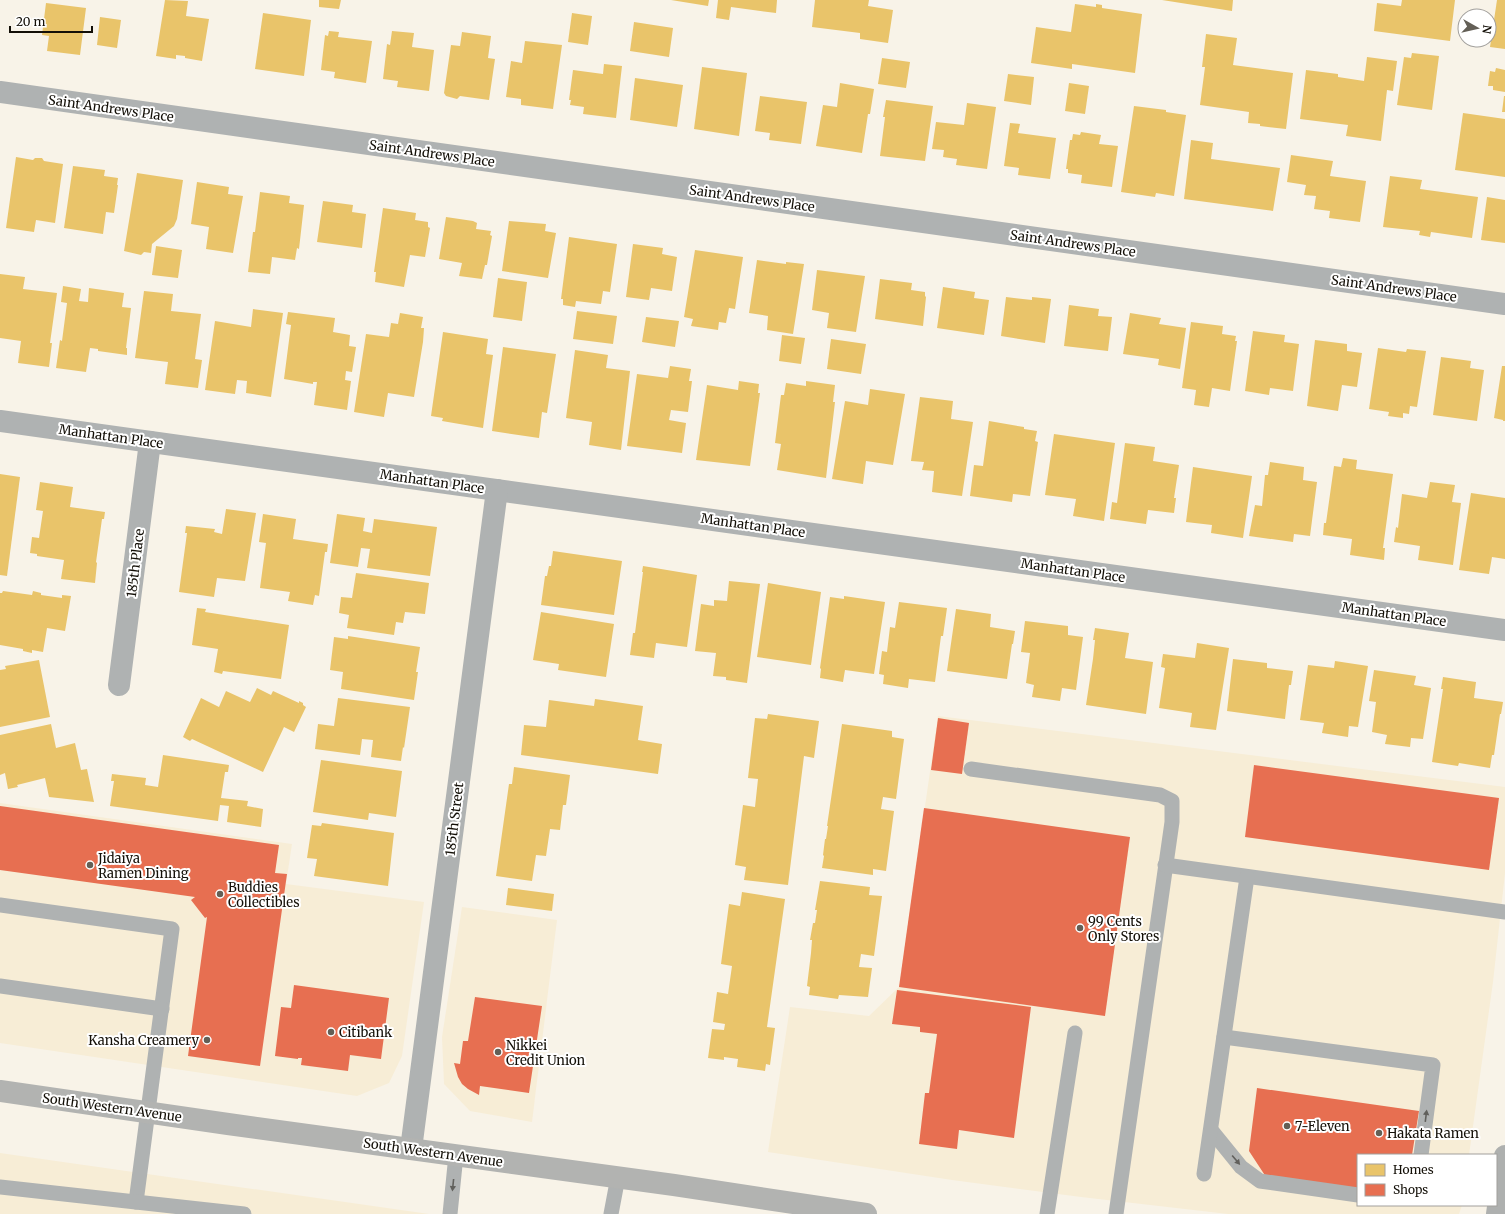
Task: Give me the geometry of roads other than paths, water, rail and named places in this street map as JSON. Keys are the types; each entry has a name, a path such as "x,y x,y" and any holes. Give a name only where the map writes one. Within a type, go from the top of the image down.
{"main road":[{"name":"South Western Avenue","path":"0,1091 456,1156 618,1177 866,1214"},
{"path":"1497,1214 1505,1162"}],"street":[{"name":"Saint Andrews Place","path":"0,92 1505,304"},
{"name":"Manhattan Place","path":"0,421 1505,630"},
{"name":"185th Place","path":"119,685 150,442"},
{"name":"185th Street","path":"411,1149 497,490"}],"lane":[{"path":"971,769 1160,795 1172,801 1172,822 1116,1214"},
{"path":"1165,865 1505,912"},
{"path":"1204,1174 1247,877"},
{"path":"0,905 172,929 136,1202"},
{"path":"0,986 162,1009"},
{"path":"1047,1214 1075,1033"},
{"path":"1224,1037 1432,1065 1421,1154"},
{"path":"1211,1130 1242,1167 1260,1182 1357,1195"},
{"path":"450,1214 456,1156"},
{"path":"611,1214 618,1177"},
{"path":"0,1187 244,1214"}],"place":[{"name":"Jidaiya Ramen Dining","path":"90,865"},
{"name":"Buddies Collectibles","path":"220,894"},
{"name":"99 Cents Only Stores","path":"1080,928"},
{"name":"Citibank","path":"331,1032"},
{"name":"Kansha Creamery","path":"207,1040"},
{"name":"Nikkei Credit Union","path":"498,1052"},
{"name":"7-Eleven","path":"1287,1126"},
{"name":"Hakata Ramen","path":"1379,1133"}]}
